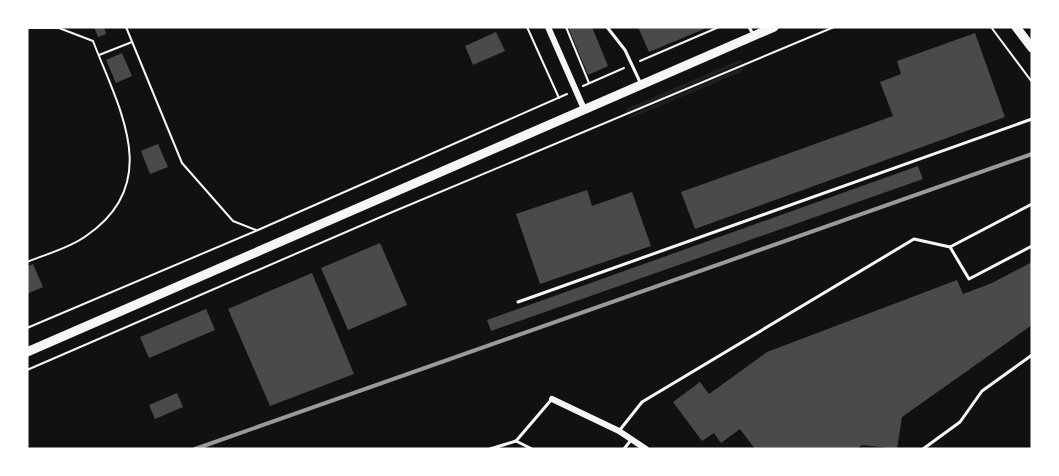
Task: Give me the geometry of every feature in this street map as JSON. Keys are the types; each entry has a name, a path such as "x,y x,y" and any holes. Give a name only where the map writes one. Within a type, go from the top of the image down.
{"main road":[{"path":"27,352 641,84 751,32 774,27"},
{"path":"1016,27 1032,47"}],"street":[{"path":"548,27 584,109"},
{"path":"552,399 619,431 646,449"}],"lane":[{"path":"607,27 625,50 641,84"},
{"path":"518,302 1032,119"},
{"path":"619,431 642,402 914,239 950,247 1032,204"},
{"path":"950,247 969,279 1032,246"},
{"path":"923,449 960,422 982,391 1032,355"},
{"path":"490,449 516,441 552,399"},
{"path":"624,449 632,438"},
{"path":"516,441 531,449"}],"path":[{"path":"126,27 182,163 233,221 258,230"},
{"path":"27,327 258,230 559,98 527,27"},
{"path":"566,27 589,83 718,27"},
{"path":"27,370 378,217 834,27"},
{"path":"991,27 1032,82"},
{"path":"27,28 58,28 80,34 93,41 127,131 132,154 130,175 120,203 86,237 27,262"},
{"path":"99,55 132,42"}],"shaded area":[{"path":"739,60 744,62 624,114 628,108"},
{"path":"745,66 741,72 631,118 627,117"}],"building":[{"path":"94,27 104,27 106,34 98,37"},
{"path":"568,27 592,27 608,66 588,75"},
{"path":"638,27 709,27 649,52"},
{"path":"496,32 505,51 473,65 465,46"},
{"path":"975,33 1005,117 695,229 681,192 893,116 880,82 901,74 897,61"},
{"path":"122,53 132,76 116,83 106,60"},
{"path":"158,144 168,167 150,174 141,151"},
{"path":"918,166 923,179 491,331 487,320"},
{"path":"587,190 592,206 632,192 651,246 540,284 516,214"},
{"path":"380,243 407,305 348,330 321,268"},
{"path":"1032,262 1032,325 902,417 897,449 862,445 857,449 755,449 740,429 721,443 714,433 702,441 673,402 700,382 709,394 767,352 957,280 963,294 992,283"},
{"path":"33,264 43,287 27,294 27,267"},
{"path":"312,273 354,374 270,406 228,309"},
{"path":"206,309 215,330 149,358 140,337"},
{"path":"177,393 183,407 155,419 149,405"}],"railway":[{"path":"195,449 1032,154"}]}
